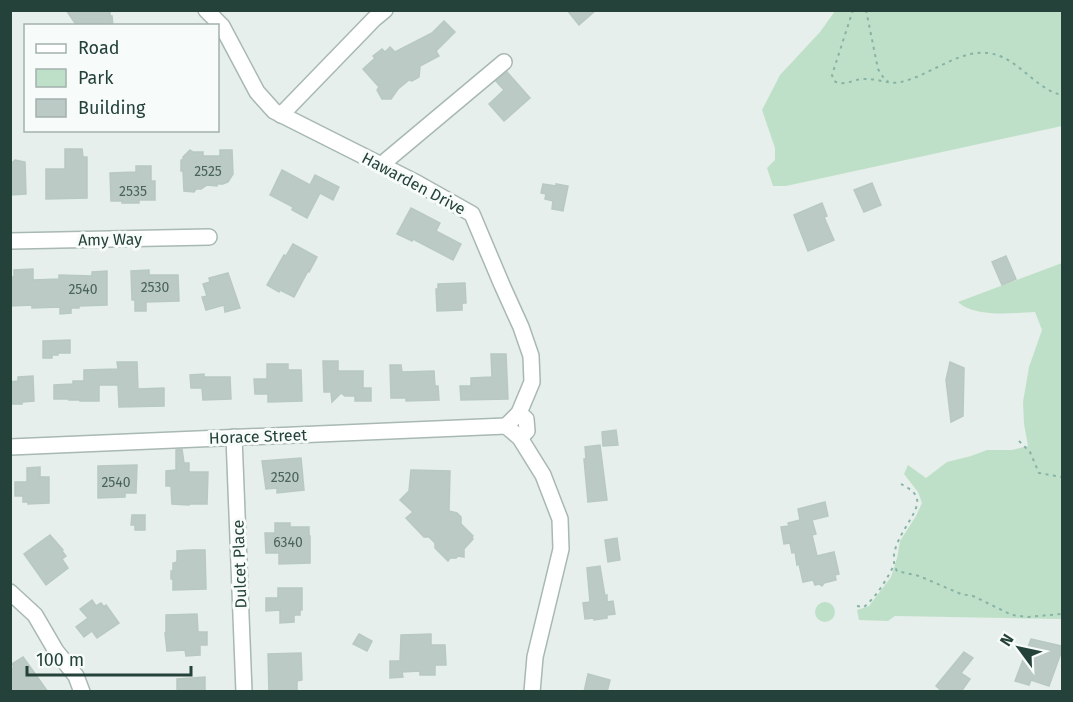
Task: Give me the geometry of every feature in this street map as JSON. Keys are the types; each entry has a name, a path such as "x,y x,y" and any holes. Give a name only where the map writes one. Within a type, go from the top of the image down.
{"street":[{"name":"Hawarden Drive","path":"206,10 222,26 257,92 281,115 448,199 472,214 522,327 531,356 532,382 519,413 506,426"},
{"path":"281,115 385,10"},
{"path":"381,165 504,62"},
{"name":"Amy Way","path":"10,241 209,237"},
{"name":"Hawarden Drive","path":"519,413 526,419 527,431 520,438"},
{"path":"506,426 520,438 543,475 560,519 561,549 535,657 532,692"},
{"name":"Horace Street","path":"10,447 506,426"},
{"name":"Dulcet Place","path":"234,437 244,692"},
{"path":"10,592 34,615 56,651 76,676 82,692"}],"path":[{"path":"854,10 833,70 834,81 843,84 867,78 890,83 903,82 972,53 988,53 1010,61 1053,92 1062,94"},
{"path":"866,10 878,69 890,83"},
{"path":"1018,441 1030,452 1039,473 1062,477"},
{"path":"857,606 864,607 870,602 889,575 894,565 898,539 916,509 915,495 901,484"},
{"path":"894,565 897,571 919,576 961,594 973,596 1012,615 1062,613"}],"green space":[{"path":"835,11 1062,11 1062,126 786,186 773,186 767,168 775,160 775,148 762,110 780,75 820,32"},
{"path":"1062,263 1062,619 895,616 888,621 859,620 857,610 869,606 891,577 900,541 922,503 918,492 904,474 908,465 926,478 947,462 987,450 1012,450 1028,446 1023,402 1029,367 1042,330 1035,312 984,312 965,307 958,302"},
{"path":"825,602 832,605 835,612 832,619 825,622 818,619 815,612 818,605"}],"building":[{"path":"66,10 110,10 110,16 112,16 113,24 76,24"},
{"path":"567,10 596,10 579,25"},
{"path":"444,21 455,32 436,51 439,56 420,66 419,77 412,81 409,80 391,99 382,99 377,90 379,87 363,69 375,58 373,56 382,49 385,52 390,47 395,52 432,33"},
{"path":"507,72 530,98 504,121 489,104 504,90 496,81"},
{"path":"65,149 82,149 83,157 87,157 87,198 46,199 46,169 65,169"},
{"path":"190,150 203,152 203,156 220,156 220,150 232,150 233,174 228,182 217,184 217,186 207,185 194,192 184,191 181,160"},
{"path":"15,160 25,162 26,194 10,195 10,162"},
{"path":"136,166 151,166 151,181 155,181 155,200 139,200 139,203 111,201 110,173 136,172"},
{"path":"282,170 310,185 315,175 339,187 333,200 320,193 307,218 292,210 293,207 270,195"},
{"path":"872,183 881,205 864,212 854,190"},
{"path":"543,184 568,186 563,211 552,209 553,201 545,199 546,194 541,193"},
{"path":"822,203 827,216 824,217 834,240 808,251 794,215"},
{"path":"411,208 440,223 436,231 461,244 453,260 413,239 412,241 397,234"},
{"path":"293,244 317,257 294,297 267,285"},
{"path":"1006,256 1016,279 1002,285 992,262"},
{"path":"33,269 33,280 59,279 59,275 92,276 92,272 107,271 107,305 79,306 79,308 71,308 71,313 60,314 60,307 10,306 10,277 14,277 14,270"},
{"path":"149,270 149,275 178,275 179,301 146,302 146,311 135,311 135,300 132,300 131,271"},
{"path":"228,273 240,308 225,312 224,305 206,310 202,297 207,296 203,284 210,282 209,278"},
{"path":"465,283 466,303 462,303 462,310 437,311 436,289 438,289 438,284"},
{"path":"70,340 70,353 58,353 58,355 52,355 52,358 43,358 43,341"},
{"path":"491,354 506,354 508,399 461,400 460,386 471,386 471,378 492,377"},
{"path":"323,361 338,361 338,371 363,371 363,388 371,388 371,401 355,401 355,396 345,396 341,393 332,402 331,392 324,392"},
{"path":"117,362 137,362 138,389 164,388 164,406 119,407 118,385 99,385 99,401 54,399 54,385 84,381 84,370 118,369"},
{"path":"950,362 964,368 963,416 951,422 946,380"},
{"path":"267,364 288,364 288,370 301,370 302,401 268,402 268,394 255,394 254,379 267,379"},
{"path":"390,365 401,365 402,372 434,371 439,400 406,401 406,398 391,398"},
{"path":"204,374 204,377 230,377 231,399 203,400 202,388 191,388 190,375"},
{"path":"33,376 34,401 10,404 10,382 18,381 18,377"},
{"path":"616,430 618,445 603,446 602,432"},
{"path":"600,445 607,500 588,502 585,447"},
{"path":"182,449 184,463 189,463 189,472 208,472 207,504 172,504 171,486 166,486 166,471 176,470 176,450"},
{"path":"301,458 304,490 277,493 277,488 266,489 262,461"},
{"path":"137,465 136,493 125,493 125,497 98,498 98,466"},
{"path":"40,467 40,477 49,477 49,503 28,504 28,502 23,502 23,496 15,496 15,482 27,482 27,468"},
{"path":"411,470 450,471 449,511 461,517 461,524 473,536 464,549 464,557 450,558 448,561 435,548 435,543 429,537 424,537 406,518 413,512 400,500 409,491"},
{"path":"825,502 828,516 812,520 816,534 812,535 817,556 834,552 839,574 835,575 836,580 824,583 822,586 815,585 813,580 803,582 795,552 792,553 790,543 784,544 781,527 789,526 788,523 800,520 798,509"},
{"path":"132,515 145,515 145,530 135,530 135,525 131,525"},
{"path":"275,523 290,523 290,527 309,527 310,563 279,564 279,553 266,553 265,533 275,533"},
{"path":"50,535 63,550 66,556 62,559 68,568 46,585 24,554"},
{"path":"617,538 620,560 608,562 605,540"},
{"path":"205,550 206,589 173,590 171,571 173,571 173,563 177,562 177,551"},
{"path":"600,566 605,596 607,595 607,602 613,601 615,614 607,615 607,618 585,619 583,603 590,602 587,568"},
{"path":"278,588 302,588 302,610 300,610 300,615 294,615 294,622 280,623 280,610 266,611 266,598 278,598"},
{"path":"92,600 96,606 101,603 104,607 106,605 119,623 97,638 92,631 84,637 76,627 88,618 80,609"},
{"path":"197,614 198,632 207,632 207,645 200,645 200,655 186,656 185,650 167,651 166,615"},
{"path":"359,634 372,641 367,651 353,644"},
{"path":"431,634 431,645 445,645 446,665 435,665 435,675 420,675 420,671 402,672 403,677 390,678 390,661 400,661 401,635"},
{"path":"1031,639 1062,646 1049,686 1031,680 1029,685 1015,681"},
{"path":"964,652 973,658 961,673 970,679 961,692 943,692 936,686"},
{"path":"301,653 302,680 297,681 297,692 269,692 268,654"},
{"path":"23,657 48,692 10,692 10,670 14,667 12,664"},
{"path":"588,674 610,680 607,692 584,692"},
{"path":"205,677 205,691 177,692 177,679"}]}
